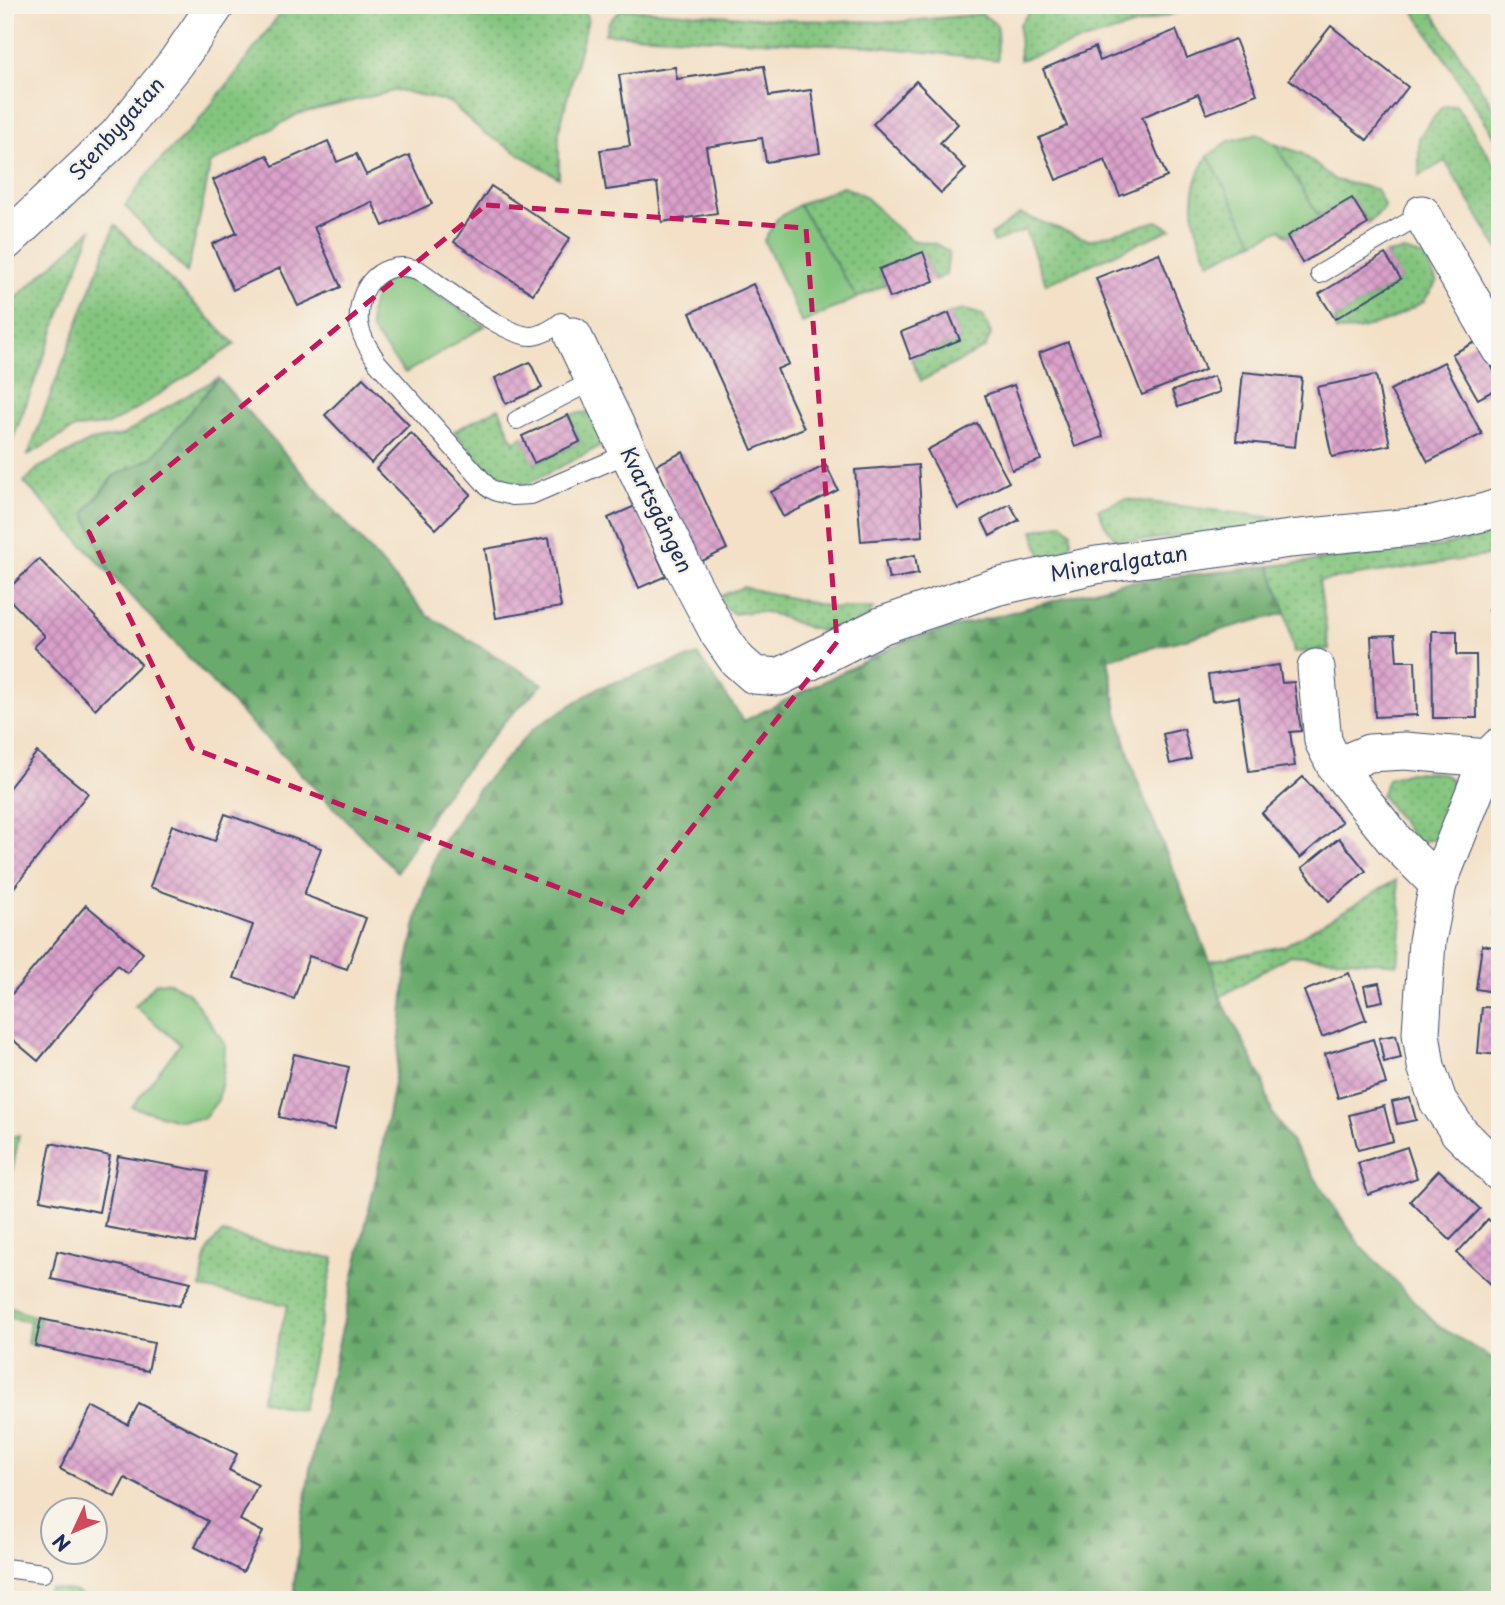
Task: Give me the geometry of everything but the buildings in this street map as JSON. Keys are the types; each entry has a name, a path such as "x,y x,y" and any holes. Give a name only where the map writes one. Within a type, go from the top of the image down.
{"street":[{"name":"Stenbygatan","path":"5,242 117,136 176,64 216,5"},
{"path":"1422,214 1500,349"},
{"name":"Kvartsgången","path":"573,336 682,564 719,634 737,660 754,675"},
{"name":"Mineralgatan","path":"754,675 779,677 883,625 996,587 1096,565 1290,539 1433,525 1500,507"},
{"path":"1316,668 1323,741 1336,768 1395,841 1438,884"},
{"path":"1336,768 1368,753 1494,752 1438,884 1427,941 1421,1033 1426,1066 1437,1101 1459,1132 1500,1173"}],"lane":[{"path":"1320,274 1422,214"},
{"path":"573,336 561,322 539,334 530,336 515,333 498,325 409,266 397,266 380,272 361,299 359,322 363,340 377,362 489,488 513,496 531,495 629,453"},
{"path":"517,420 594,380"},
{"path":"5,1568 43,1573"}],"highlighted area":[{"path":"486,205 806,228 837,642 625,913 192,748 89,532"}],"green space":[{"path":"286,5 582,5 588,19 559,130 559,178 483,132 449,102 398,90 298,114 210,164 187,273 125,206 152,169 195,125"},
{"path":"1042,5 1202,5 1020,60 1019,25 1030,11"},
{"path":"1410,5 1428,5 1500,118 1500,144"},
{"path":"622,9 791,20 898,22 982,14 997,25 998,60 870,46 605,34 609,21"},
{"path":"1456,105 1500,173 1500,252 1445,161 1419,176 1419,137 1442,107"},
{"path":"1258,134 1275,144 1319,217 1287,236 1281,229 1254,242 1208,156 1229,141"},
{"path":"1275,144 1301,153 1335,180 1376,189 1385,207 1368,224 1352,198 1319,217"},
{"path":"1208,156 1256,241 1209,263 1198,235 1193,209 1196,184"},
{"path":"842,186 865,196 911,240 936,244 949,252 946,274 934,281 923,253 879,269 885,285 857,298 799,205"},
{"path":"799,205 857,298 802,323 764,240 777,219"},
{"path":"1020,214 1089,240 1157,221 1171,229 1046,284 1025,230 994,242 991,235"},
{"path":"115,225 235,344 108,425 75,428 28,455"},
{"path":"92,229 5,460 5,308"},
{"path":"1404,251 1425,257 1437,282 1423,302 1390,320 1358,330 1336,331 1335,319 1400,279 1385,254"},
{"path":"392,277 412,279 485,326 405,373 371,330 370,314 376,291"},
{"path":"965,310 983,315 991,334 985,348 921,381 911,359 960,340 949,313"},
{"path":"218,378 153,458 113,476 85,512 111,575 24,482 38,468 91,441 123,435"},
{"path":"218,378 427,615 543,684 504,722 441,800 397,872 111,575 85,513 114,476 153,457"},
{"path":"499,408 514,443 522,436 535,463 580,442 568,415 587,412 599,418 606,443 524,486 501,479 481,462 454,431"},
{"path":"1125,499 1306,522 1117,541 1105,525 1098,509"},
{"path":"1062,523 1071,532 1071,543 1063,555 1041,555 1033,531"},
{"path":"1500,531 1500,554 1319,581 1329,649 1294,653 1286,613 1270,566 1443,546"},
{"path":"1270,566 1286,613 1108,659 1117,712 1135,775 1210,961 1220,997 1262,1078 1272,1113 1359,1244 1437,1325 1500,1363 1500,1600 297,1600 294,1584 310,1469 378,1170 397,1066 407,966 420,904 437,851 478,789 533,729 598,688 698,655 744,721 907,640 1120,583"},
{"path":"743,587 834,608 873,608 867,618 833,634 771,613 756,611 734,614 718,597"},
{"path":"1409,772 1442,773 1452,780 1455,795 1438,839 1417,842 1381,795 1388,779"},
{"path":"1396,880 1402,918 1398,964 1290,955 1220,997 1210,961 1284,946"},
{"path":"169,982 189,993 225,1044 224,1070 218,1100 203,1119 177,1120 132,1107 180,1044 135,1006 156,983"},
{"path":"19,1135 5,1211 5,1139"},
{"path":"223,1233 300,1253 334,1258 302,1410 261,1400 288,1305 201,1288 208,1250"},
{"path":"5,1306 41,1319 35,1346 27,1343 30,1322 5,1317"},
{"path":"49,1588 73,1591 93,1600 42,1600"}]}
